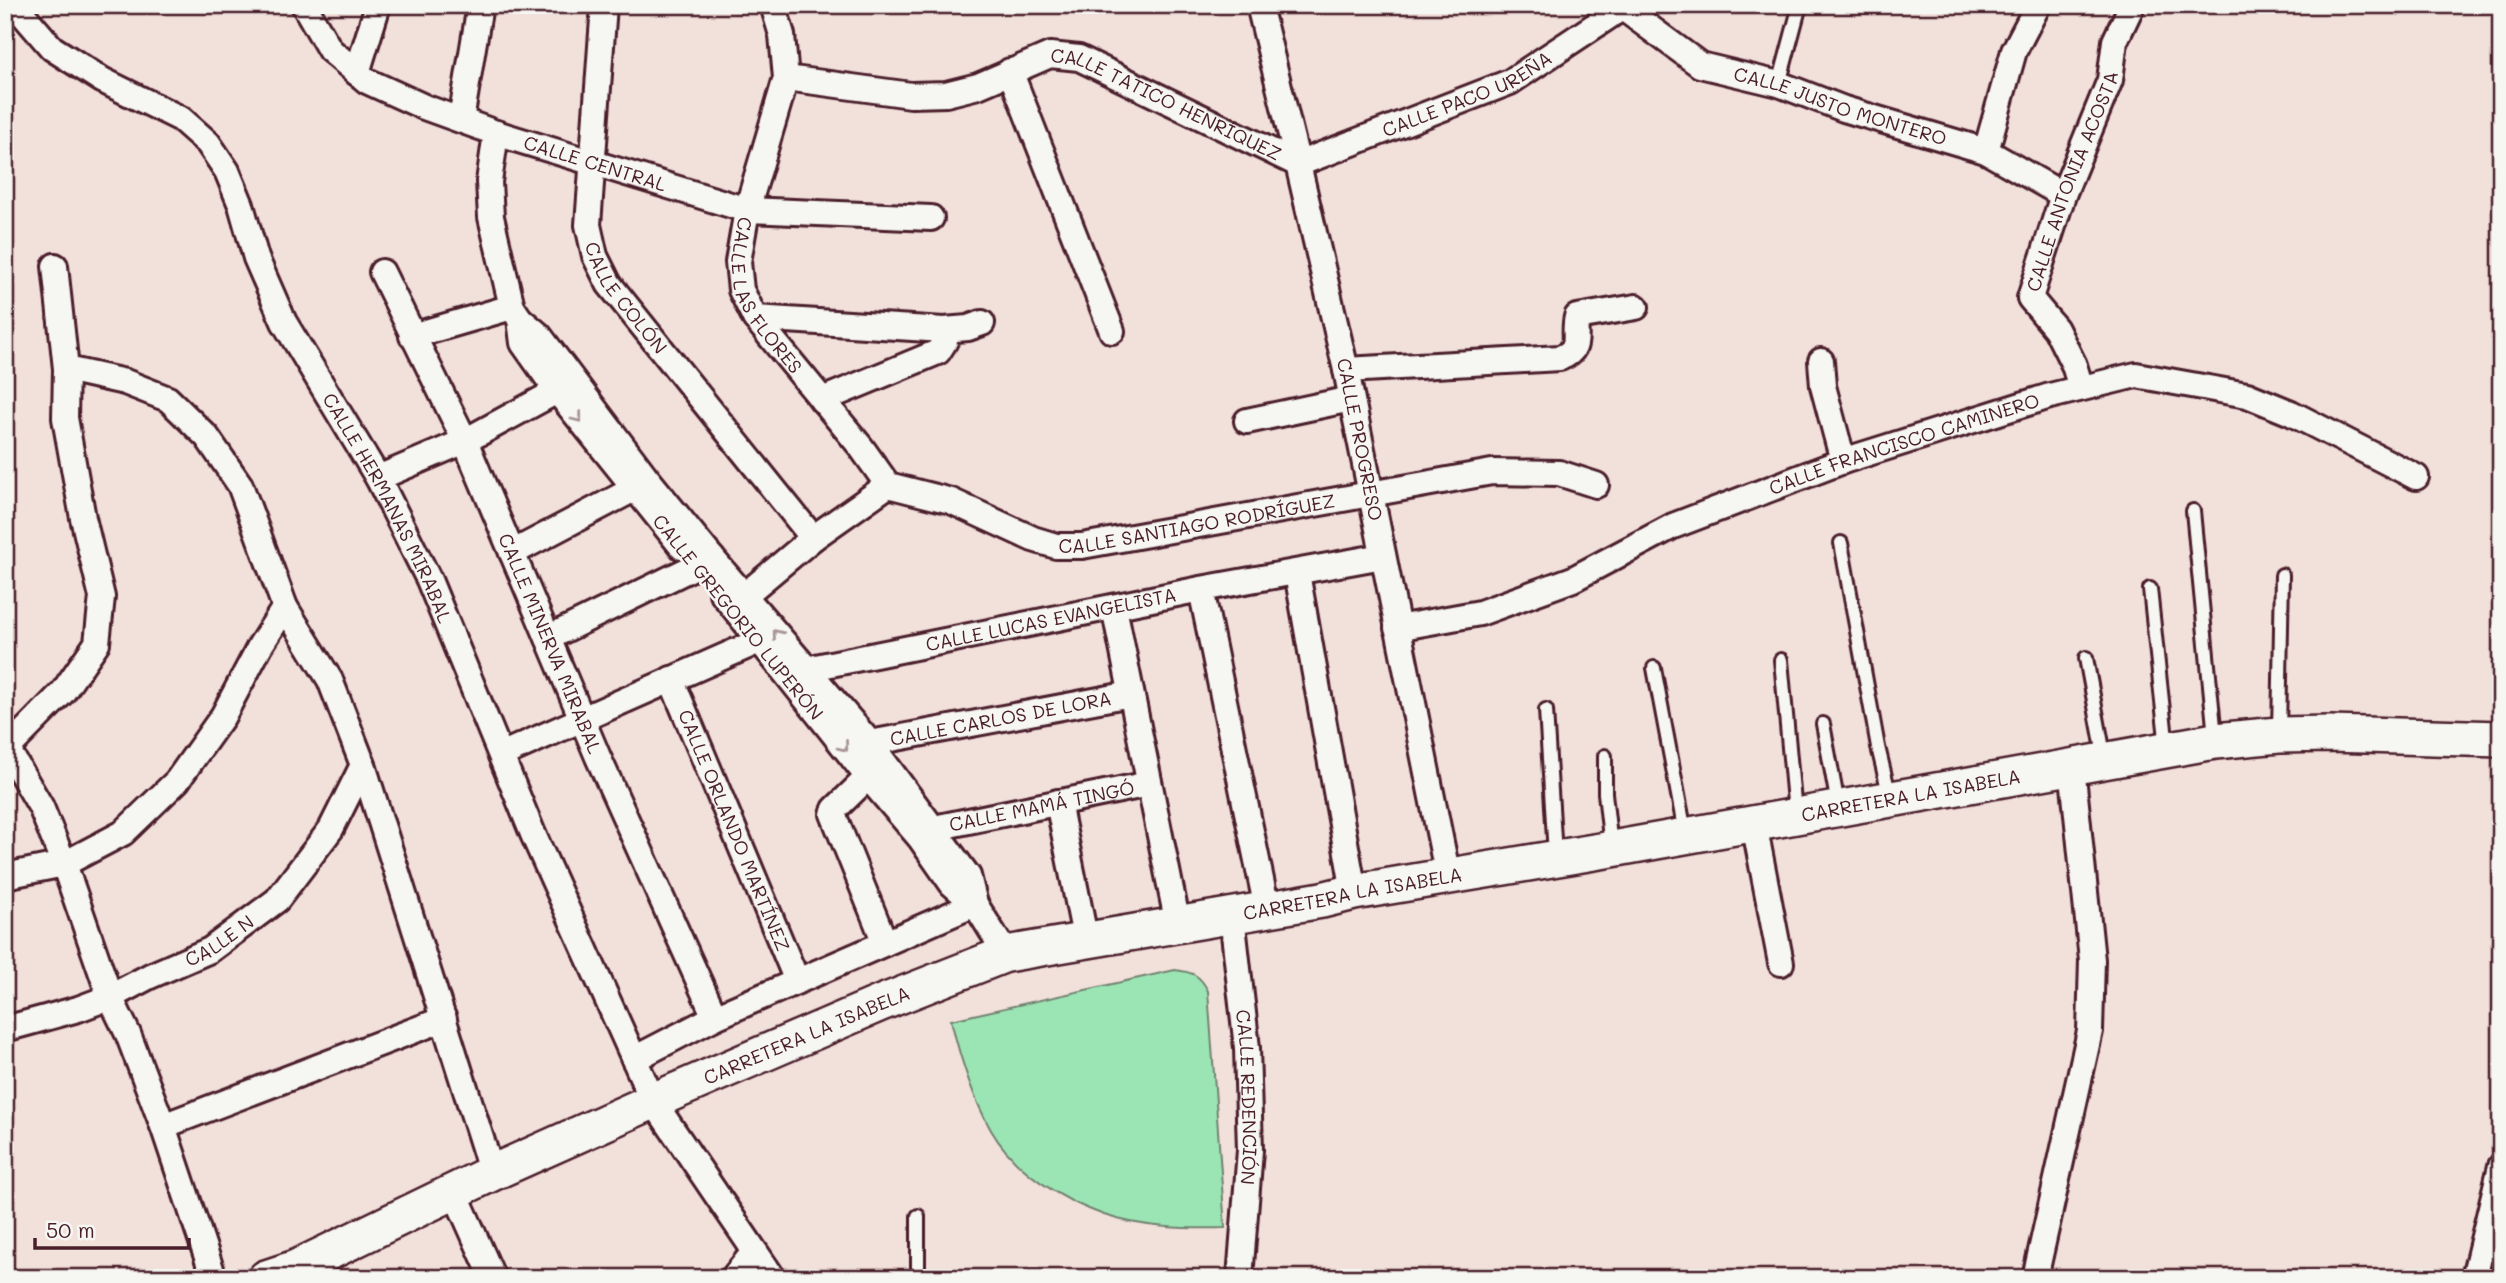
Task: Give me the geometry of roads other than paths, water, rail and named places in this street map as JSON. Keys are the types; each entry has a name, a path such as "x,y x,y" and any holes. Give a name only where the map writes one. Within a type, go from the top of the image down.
{"main road":[{"name":"CARRETERA LA ISABELA","path":"268,1277 296,1268 492,1173 653,1101 881,1003 1006,954 2215,741 2279,735 2501,739"}],"street":[{"name":"CALLE HERMANAS MIRABAL","path":"15,5 52,48 102,80 181,120 208,143 227,172 242,205 256,258 284,322 378,478 429,580 533,834 653,1101 774,1278"},
{"name":"CALLE CENTRAL","path":"304,5 330,50 367,81 496,133 747,210 931,218"},
{"path":"357,73 378,5"},
{"path":"461,120 480,5"},
{"name":"CALLE COLÓN","path":"604,5 588,225 595,257 609,284 813,538"},
{"path":"773,5 782,35 786,78"},
{"name":"CALLE PROGRESO","path":"1259,5 1346,370 1448,877"},
{"path":"1986,151 2014,51 2038,5"},
{"name":"CALLE ANTONIA ACOSTA","path":"2081,388 2074,365 2056,329 2030,298 2063,195 2110,80 2115,41 2132,5"},
{"name":"CALLE PACO UREÑA","path":"1298,164 1510,82 1625,7"},
{"name":"CALLE JUSTO MONTERO","path":"1625,7 1700,65 1779,84 1844,109 1986,151 2063,195"},
{"name":"CALLE TATICO HENRÍQUEZ","path":"786,78 855,89 911,95 935,94 978,86 1050,55 1079,58 1298,164"},
{"path":"1010,71 1112,331"},
{"name":"CALLE LAS FLORES","path":"786,78 747,210 738,262 741,290 755,318 861,447 888,485"},
{"name":"CALLE GREGORIO LUPERÓN","path":"496,133 489,182 491,218 523,343 557,391 640,483 704,562 806,668 870,743 968,876 975,904"},
{"path":"55,266 66,369 65,418 83,518 102,597 97,643 63,692 7,747 41,807 64,864 110,997 128,1034 163,1126 214,1278"},
{"name":"CALLE MINERVA MIRABAL","path":"382,272 465,441 582,718 715,1017"},
{"path":"1346,370 1560,358 1571,354 1577,342 1577,317 1636,307"},
{"path":"412,336 516,313"},
{"name":"CALLE GREGORIO LUPERÓN","path":"516,313 539,335 640,483"},
{"path":"755,318 944,330 968,328 982,323"},
{"path":"822,400 938,352 944,341 944,330"},
{"path":"1821,361 1823,386 1843,461"},
{"path":"66,369 125,382 168,399 207,437 240,485 285,607 330,680 363,765 492,1173"},
{"name":"CALLE FRANCISCO CAMINERO","path":"1397,628 1480,613 1573,579 1673,526 1843,461 2050,396 2136,375 2247,395 2291,413 2416,477"},
{"path":"378,478 465,441 557,391"},
{"path":"1247,421 1351,399"},
{"name":"CALLE SANTIAGO RODRÍGUEZ","path":"888,485 951,501 1033,539 1056,546 1082,545 1492,472 1559,473 1596,485"},
{"path":"512,553 640,483"},
{"path":"739,600 813,538 888,485"},
{"name":"CALLE LUCAS EVANGELISTA","path":"806,668 1383,556"},
{"path":"548,638 704,562"},
{"path":"1297,573 1354,892"},
{"path":"1201,590 1267,909"},
{"name":"CALLE GREGORIO LUPERÓN","path":"739,600 759,641 920,838 952,884 975,904 1006,954"},
{"path":"5,876 64,864 123,833 177,781 223,716 260,646 285,607"},
{"path":"1114,607 1178,925"},
{"path":"501,755 759,641"},
{"name":"CALLE ORLANDO MARTÍNEZ","path":"671,679 797,981"},
{"name":"CALLE CARLOS DE LORA","path":"870,743 1131,694"},
{"path":"2035,1278 2090,1031 2092,960 2088,763"},
{"name":"CALLE N","path":"5,1028 78,1009 110,997 210,950 277,901 331,829 363,765"},
{"path":"868,777 833,814 885,943"},
{"name":"CALLE MAMÁ TINGÓ","path":"934,828 1149,783"},
{"path":"1058,802 1086,942"},
{"path":"1754,824 1782,962"},
{"path":"634,1059 715,1017 975,904"},
{"name":"CALLE REDENCIÓN","path":"1231,916 1247,1048 1250,1138 1240,1278"},
{"path":"163,1126 444,1019"},
{"path":"2474,1278 2501,1166"},
{"path":"455,1193 493,1278"},
{"path":"733,1278 754,1251"}],"lane":[{"path":"1779,84 1800,5"},
{"path":"2193,511 2215,741"},
{"path":"1841,543 1878,747 1891,800"},
{"path":"2279,735 2283,575"},
{"path":"2150,589 2168,748"},
{"path":"2086,658 2088,763"},
{"path":"1781,660 1795,817"},
{"path":"1654,668 1686,836"},
{"path":"1546,710 1556,859"},
{"path":"1823,724 1839,809"},
{"path":"1605,756 1605,793 1612,849"},
{"path":"918,1216 918,1278"}]}
